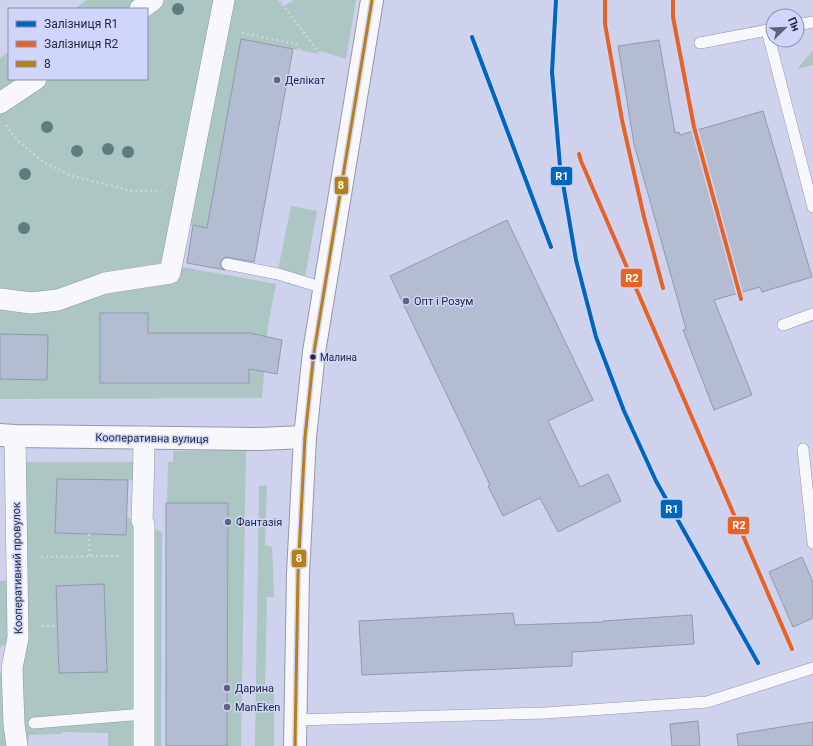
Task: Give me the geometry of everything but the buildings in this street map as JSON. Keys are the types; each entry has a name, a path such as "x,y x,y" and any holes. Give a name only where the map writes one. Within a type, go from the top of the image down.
{"main road":[{"path":"295,746 298,574 305,437 314,352 372,0"},
{"name":"Кооперативна вулиця","path":"8,436 259,439 305,437"}],"street":[{"path":"142,8 154,0"},
{"path":"0,299 31,303 58,300 105,282 170,273 224,0"},
{"path":"2,113 35,80"},
{"name":"Кооперативний провулок","path":"8,436 16,556 18,638 6,670 17,746"},
{"path":"144,437 142,520 144,525 144,746"}],"lane":[{"path":"700,43 765,31"},
{"path":"774,48 813,207"},
{"path":"228,264 278,274 324,288"},
{"path":"782,325 813,314"},
{"path":"803,449 813,543"},
{"path":"295,720 545,713 707,702 813,668"},
{"path":"34,723 144,714"}],"path":[{"path":"279,0 320,54"},
{"path":"219,28 296,44 300,50"},
{"path":"2,113 17,140 43,162 72,176 132,191 163,191 187,188"},
{"path":"89,534 90,556"},
{"path":"16,556 144,556"},
{"path":"38,626 57,626"}],"green space":[{"path":"87,0 279,0 284,6 294,0 356,0 346,59 321,51 320,54 241,39 207,228 180,223 172,265 276,284 268,325 262,398 0,399 0,58 8,53 8,80 148,80 148,8 75,8"},
{"path":"813,50 813,65 797,69"},
{"path":"291,206 317,211 305,277 278,270"},
{"path":"246,450 241,746 227,746 228,504 167,503 168,462 173,462 173,451"},
{"path":"144,462 143,480 57,479 55,533 126,535 127,518 142,520 144,525 162,532 161,746 108,746 108,733 63,732 61,734 29,735 28,746 0,746 0,673 12,668 17,638 0,647 0,581 16,580 15,463"},
{"path":"259,486 267,486 265,545 272,547 274,597 267,597 265,689 274,690 274,746 255,746"}],"rail line":[{"name":"R1","path":"556,0 552,72 560,166 576,260 596,337 624,411 656,481 758,663"},
{"name":"R2","path":"605,0 605,24 622,120 644,217 663,288"},
{"name":"R2","path":"673,0 673,17 694,127 741,299"},
{"name":"R1","path":"472,37 551,247"},
{"name":"R2","path":"579,154 792,649"}],"transit line":[{"name":"8","path":"295,746 298,574 305,437 314,352 372,0"}],"place":[{"name":"Делікат","path":"277,80"},
{"name":"Опт і Розум","path":"406,301"},
{"name":"Малина","path":"313,357"},
{"name":"Фантазiя","path":"228,522"},
{"name":"Дарина","path":"227,688"},
{"name":"ManEken","path":"227,707"}]}
